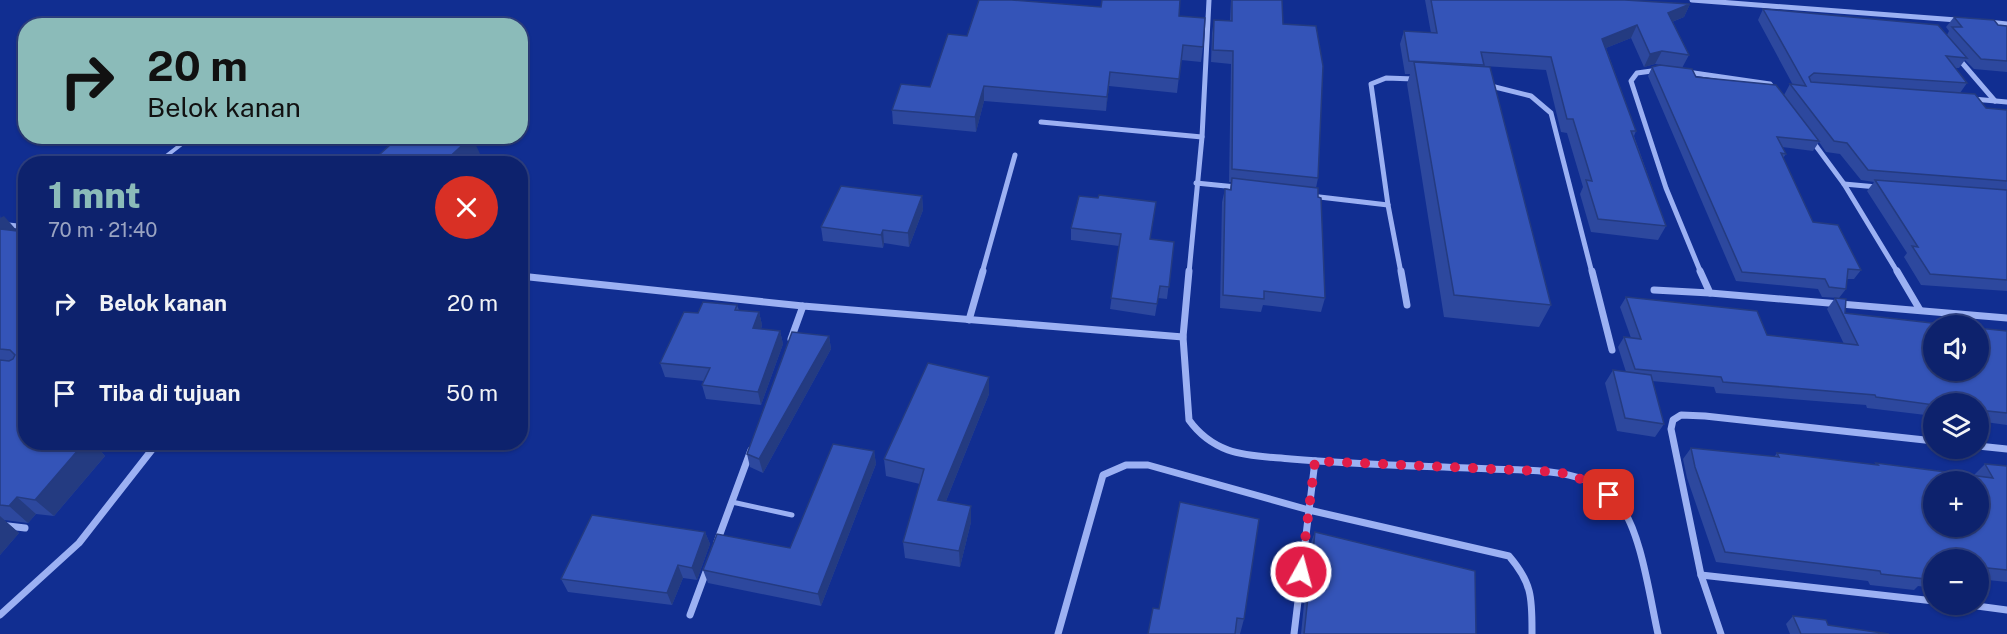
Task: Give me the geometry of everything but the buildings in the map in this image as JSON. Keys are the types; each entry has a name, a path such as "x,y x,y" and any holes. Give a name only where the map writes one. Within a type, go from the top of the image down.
{"street":[{"path":"1209,0 1202,137 1183,337 1189,420 1196,430 1228,450 1315,461 1559,472 1599,485 1620,505 1635,535 1658,634"},
{"path":"1692,0 1964,21"},
{"path":"1921,18 1927,23"},
{"path":"1986,22 2007,24"},
{"path":"1956,56 1995,101"},
{"path":"1666,70 1655,69 1637,73 1631,81 1643,123 1690,252 1710,293"},
{"path":"1677,72 1770,84 1777,93"},
{"path":"1407,305 1388,206 1371,84 1376,79 1383,78 1417,79"},
{"path":"1482,85 1532,95 1544,102 1551,113 1612,350"},
{"path":"1960,99 2007,102"},
{"path":"1041,122 1202,137"},
{"path":"1810,139 1844,184 1920,310"},
{"path":"969,320 1015,155"},
{"path":"1196,183 1246,189"},
{"path":"1844,184 1879,187"},
{"path":"1306,196 1388,206"},
{"path":"0,224 18,226"},
{"path":"528,277 803,306 1183,337"},
{"path":"1654,290 2007,318"},
{"path":"787,350 803,306"},
{"path":"1721,634 1701,575 1671,429 1673,420 1681,415 1923,440"},
{"path":"713,554 755,437"},
{"path":"1989,447 2007,449"},
{"path":"0,615 79,543 152,450"},
{"path":"1294,634 1315,461"},
{"path":"1058,634 1103,475 1126,465 1148,465 1309,510 1509,556 1523,571 1532,588 1532,634"},
{"path":"0,525 25,528"},
{"path":"690,615 709,564"},
{"path":"1701,575 1923,600"},
{"path":"1989,608 2007,610"}],"lane":[{"path":"166,156 182,144"},
{"path":"732,502 792,515"}],"route":[{"path":"1301,572 1315,461 1559,472 1599,485 1609,495"}]}
